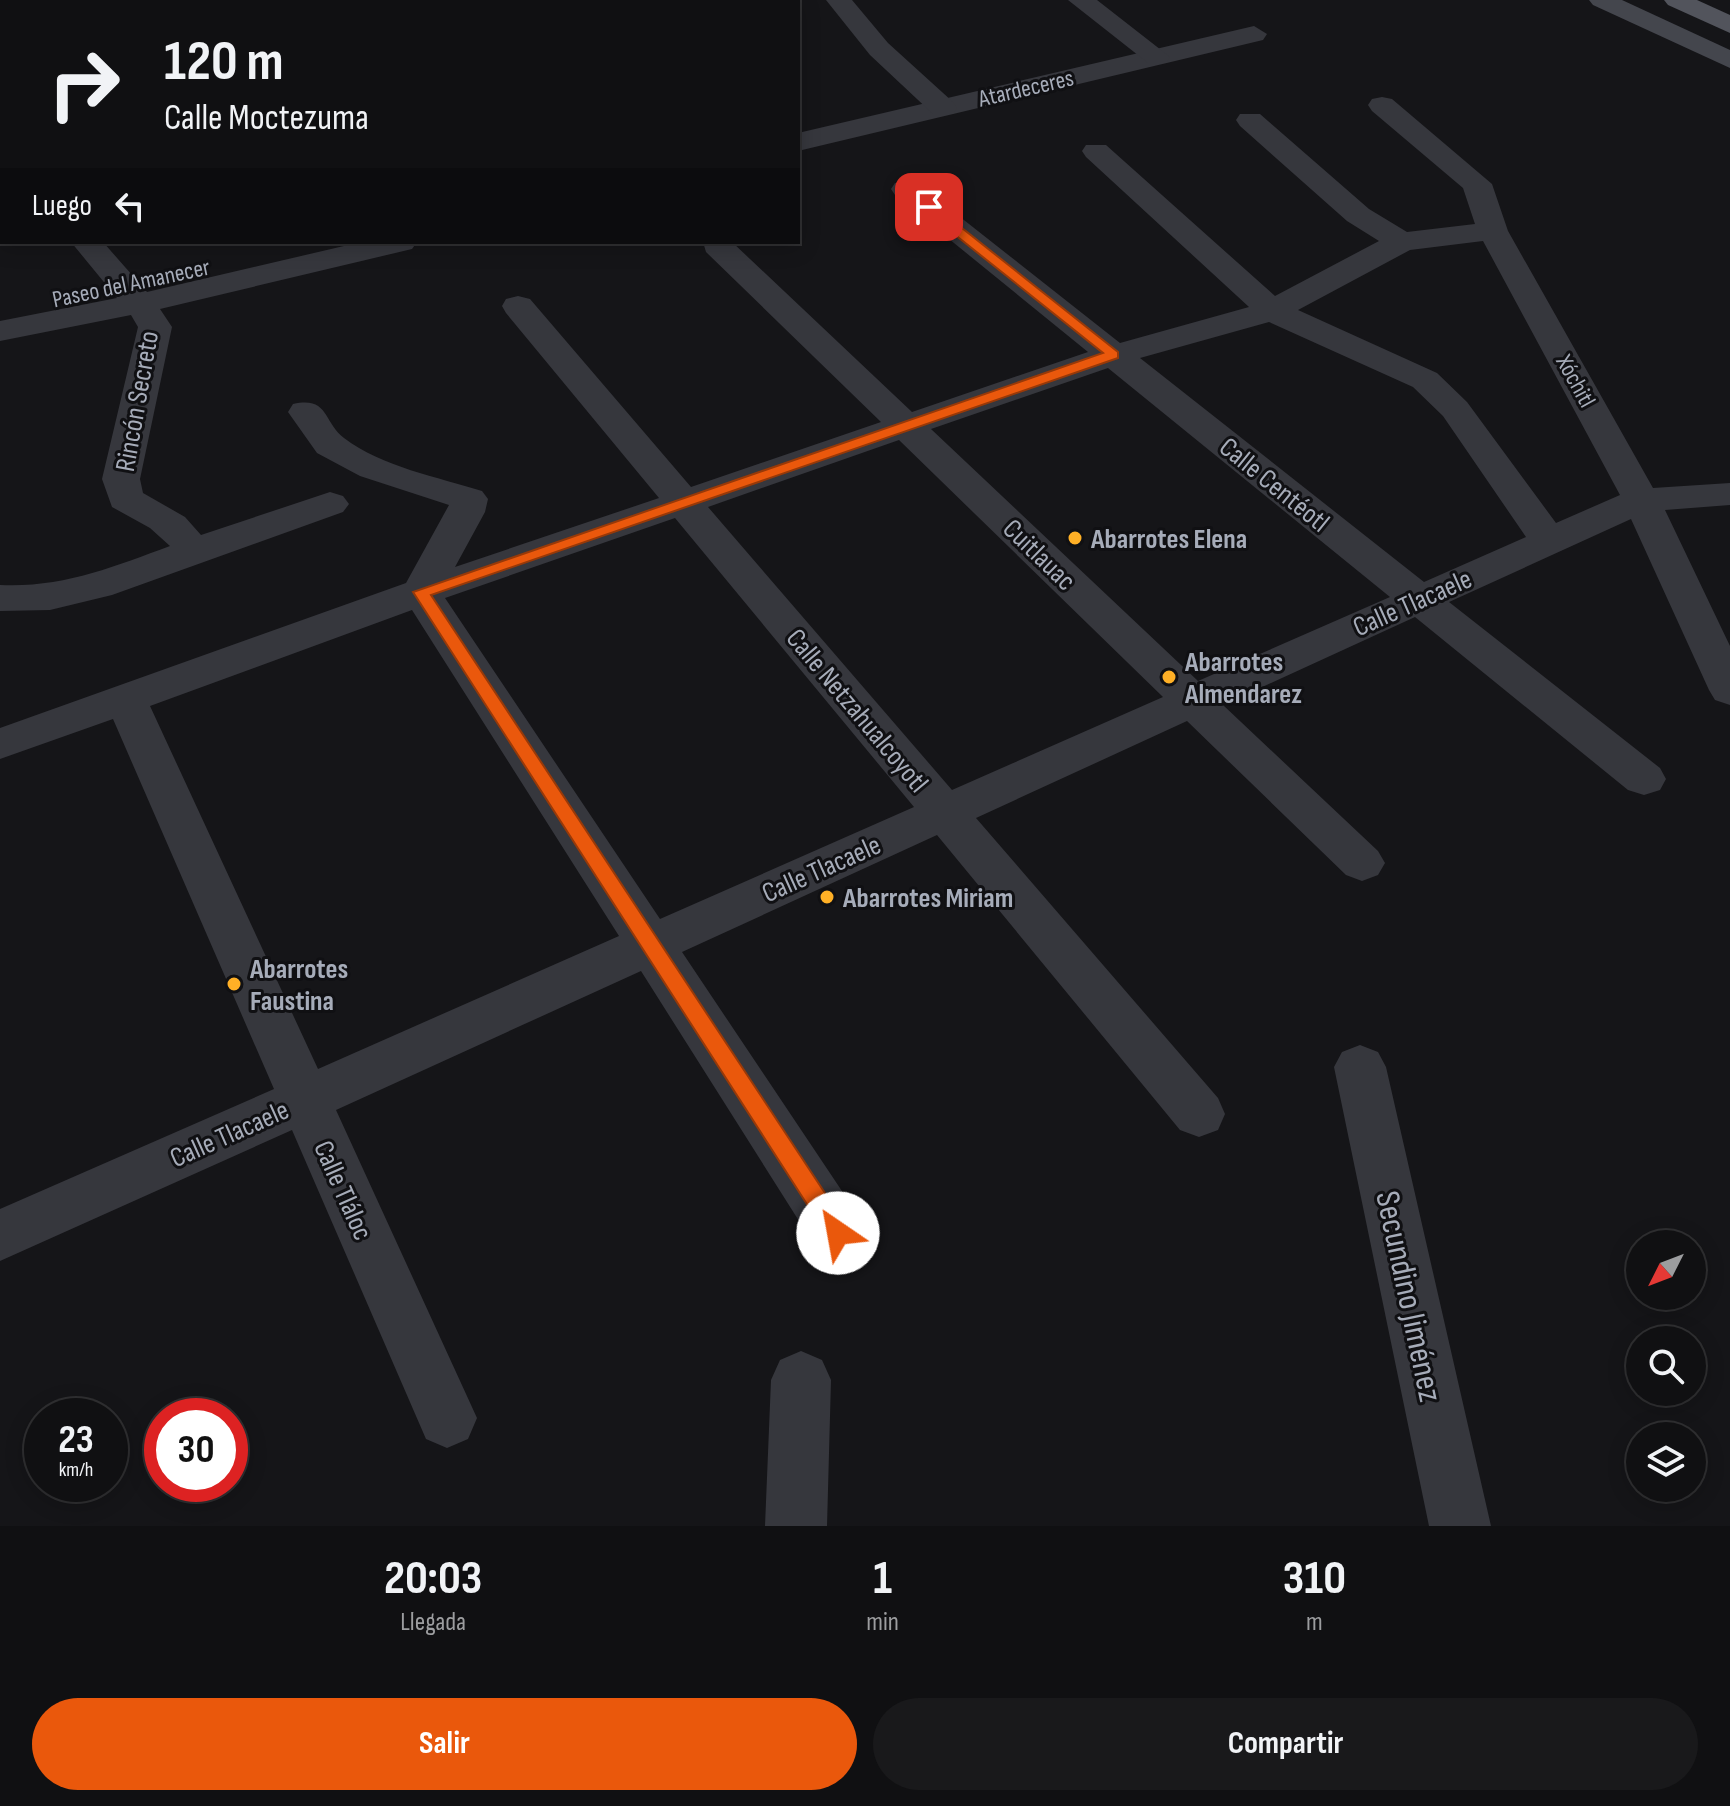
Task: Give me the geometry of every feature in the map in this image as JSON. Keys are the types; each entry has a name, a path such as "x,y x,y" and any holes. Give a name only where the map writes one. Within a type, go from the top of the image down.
{"main road":[{"path":"1602,0 1730,60"},
{"path":"1677,0 1730,25"}],"street":[{"path":"839,0 879,49 943,108"},
{"path":"1081,0 1157,57"},
{"name":"Atardeceres","path":"800,142 1254,34"},
{"name":"Xóchitl","path":"1382,105 1477,184 1493,231 1720,647 1730,690"},
{"path":"1250,120 1358,215 1402,242"},
{"path":"1096,151 1272,311 1425,380 1455,409 1549,541"},
{"name":"Calle Centéotl","path":"906,189 1644,779"},
{"path":"0,744 421,592 1113,355 1272,311 1402,242 1493,231"},
{"path":"88,244 106,269 134,294"},
{"name":"Paseo del Amanecer","path":"0,331 302,244"},
{"name":"Paseo del Amanecer","path":"0,311 134,294 391,244"},
{"name":"Cuitlauac","path":"717,245 1362,863"},
{"name":"Rincón Secreto","path":"134,294 155,327 121,479 125,499 146,513 169,520 184,534 192,551"},
{"name":"Calle Netzahualcoyotl","path":"518,306 1199,1114"},
{"path":"306,412 330,445 373,468 469,499 466,512 421,592"},
{"path":"1641,500 1730,494"},
{"name":"Calle Tlacaele","path":"0,1236 1641,500"},
{"path":"0,598 27,600 74,594 330,504"},
{"path":"421,592 838,1233"},
{"name":"Calle Tláloc","path":"126,699 447,1418"},
{"name":"Secundino Jiménez","path":"1360,1067 1460,1526"},
{"path":"796,1526 801,1380"}],"place":[{"name":"Abarrotes Elena","path":"1075,538"},
{"name":"Abarrotes Almendarez","path":"1169,677"},
{"name":"Abarrotes Miriam","path":"827,897"},
{"name":"Abarrotes Faustina","path":"234,984"}],"route":[{"path":"838,1233 421,592 1113,355 929,207"}]}
